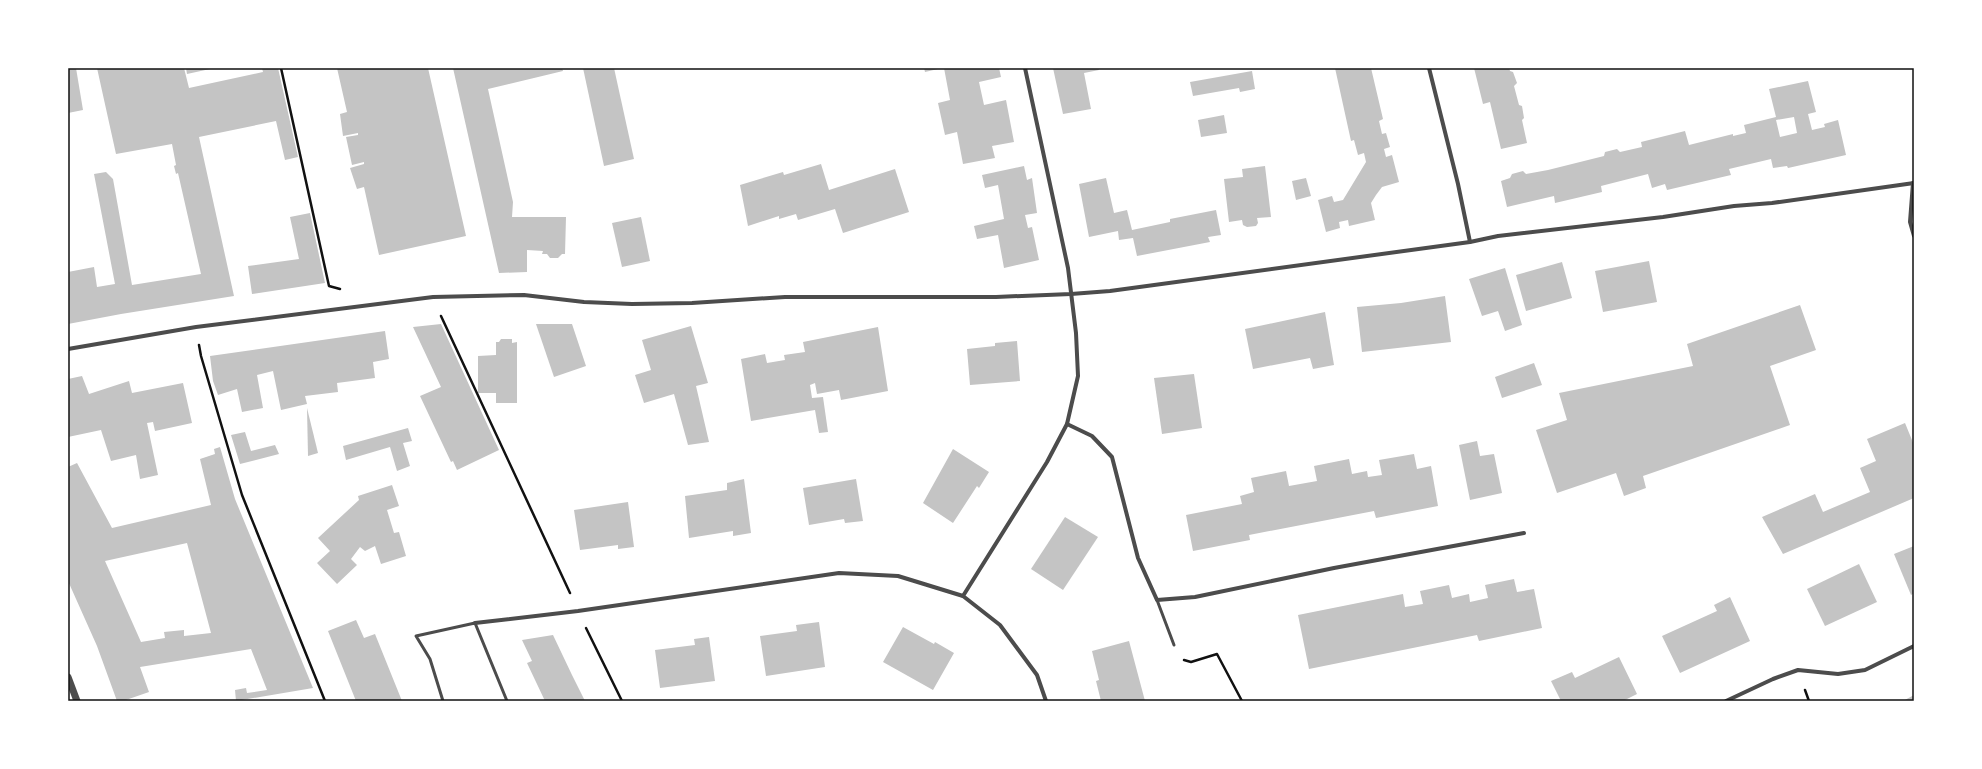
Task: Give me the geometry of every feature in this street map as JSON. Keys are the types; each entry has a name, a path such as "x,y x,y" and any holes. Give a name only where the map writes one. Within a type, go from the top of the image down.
{"street":[{"path":"963,596 1047,462 1067,424 1078,376 1076,332 1068,268 1025,68"},
{"path":"1429,68 1458,184 1470,242"},
{"path":"68,349 196,327 433,297 524,295 584,302 632,304 692,303 785,297 996,297 1110,291 1470,242 1498,236 1663,217 1734,206 1772,203 1914,183 1910,222 1914,236"},
{"path":"1067,424 1092,436 1112,457 1138,558 1157,600 1195,597 1334,568 1524,533"},
{"path":"475,623 578,612 839,573 898,576 963,596 1000,625 1037,675 1046,701"},
{"path":"1726,701 1772,679 1798,670 1838,674 1865,670 1914,646"},
{"path":"68,677 77,701"}],"lane":[{"path":"1157,600 1174,645"},
{"path":"443,701 430,659 416,636 475,623 507,701"}],"path":[{"path":"281,68 329,286 347,290"},
{"path":"433,297 442,320 578,612 622,701"},
{"path":"196,327 201,356 242,495 325,701"},
{"path":"1174,645 1183,659 1192,662 1217,654 1242,701"}],"building":[{"path":"68,68 76,68 83,110 68,113"},
{"path":"97,68 184,68 189,88 263,72 262,68 278,68 298,157 285,160 276,121 199,137 234,296 68,324 68,272 94,267 97,287 115,284 94,174 106,172 113,179 132,285 201,274 178,173 176,174 174,166 176,165 172,144 116,154"},
{"path":"186,68 210,68 210,69 187,74"},
{"path":"337,68 428,68 466,236 379,255 364,187 357,189 350,168 364,164 364,162 352,165 346,137 358,135 358,133 343,136 340,114 347,112"},
{"path":"453,68 562,68 563,71 488,89 513,202 512,217 566,217 565,254 562,254 558,258 550,258 547,254 542,254 543,251 527,250 527,272 499,273"},
{"path":"583,68 614,68 634,159 604,166"},
{"path":"924,68 938,68 938,69 925,72"},
{"path":"944,68 999,68 1001,77 979,82 984,105 1006,100 1014,142 992,146 995,158 963,164 957,132 945,135 938,103 950,100"},
{"path":"1053,68 1098,68 1099,70 1084,73 1091,109 1063,114"},
{"path":"1335,68 1371,68 1383,119 1379,121 1382,134 1386,133 1390,147 1384,149 1386,157 1392,155 1399,182 1382,187 1376,195 1371,203 1375,220 1349,226 1348,220 1339,222 1340,228 1326,232 1318,200 1332,196 1334,202 1343,200 1366,162 1364,153 1358,155 1354,140 1351,141"},
{"path":"1474,68 1509,68 1510,71 1513,72 1517,83 1514,86 1519,105 1522,106 1524,118 1522,120 1527,143 1501,149 1490,102 1483,104"},
{"path":"1252,71 1255,89 1240,92 1239,88 1193,96 1190,82"},
{"path":"1808,81 1816,112 1808,114 1812,130 1825,127 1824,124 1838,120 1846,155 1788,168 1787,166 1773,168 1771,159 1729,169 1731,175 1667,190 1665,184 1652,188 1648,174 1601,186 1602,192 1555,203 1554,196 1507,207 1501,181 1510,178 1512,174 1523,171 1526,174 1548,170 1604,156 1605,152 1617,149 1620,152 1642,147 1641,142 1685,131 1689,145 1733,134 1733,136 1746,133 1744,125 1776,117 1769,89","holes":["1794,117 1797,133 1780,137 1776,120"]},
{"path":"1224,115 1227,133 1201,137 1198,120"},
{"path":"821,164 829,190 895,169 909,212 843,233 835,209 798,220 796,214 779,219 779,216 748,226 740,185 783,172 784,175"},
{"path":"1024,166 1027,180 1032,178 1037,213 1025,215 1028,228 1032,227 1039,260 1004,268 998,235 977,239 974,226 1004,219 998,185 985,188 982,175"},
{"path":"1265,166 1271,217 1257,218 1258,223 1256,226 1247,227 1243,225 1242,220 1229,222 1224,179 1243,177 1242,169"},
{"path":"1106,178 1114,213 1127,210 1132,230 1170,222 1170,219 1216,210 1221,235 1208,237 1210,242 1137,256 1133,238 1119,240 1118,231 1089,237 1079,184"},
{"path":"1306,178 1311,196 1296,200 1292,181"},
{"path":"310,213 325,283 252,294 248,266 299,259 290,217"},
{"path":"641,217 650,261 622,267 612,223"},
{"path":"1649,261 1657,302 1603,312 1595,271"},
{"path":"1562,262 1572,298 1526,311 1516,275"},
{"path":"1505,268 1522,325 1505,331 1498,311 1482,316 1469,279"},
{"path":"1445,296 1451,342 1362,352 1357,307 1401,303"},
{"path":"1800,305 1816,350 1770,366 1790,425 1643,476 1646,488 1624,496 1616,473 1557,493 1536,430 1567,420 1559,393 1693,366 1687,344"},
{"path":"1325,312 1334,365 1313,369 1310,358 1253,369 1245,329"},
{"path":"441,324 499,450 457,470 453,461 451,462 420,396 441,387 413,327"},
{"path":"536,324 572,324 586,366 554,377"},
{"path":"691,326 708,383 696,386 709,442 688,445 674,394 644,403 635,375 651,370 642,340"},
{"path":"878,327 888,391 841,400 839,390 817,394 815,383 810,385 812,398 823,397 828,432 819,433 815,410 751,421 741,359 765,354 767,363 785,360 784,355 805,352 803,342"},
{"path":"385,331 389,359 373,362 375,378 337,383 338,392 305,396 307,404 281,410 273,371 257,375 263,408 242,412 237,389 218,395 213,381 210,356"},
{"path":"501,339 512,339 512,343 517,342 517,403 496,403 496,393 478,393 478,356 496,355 496,342 499,342"},
{"path":"1017,341 1020,381 970,385 967,349 995,346 995,343"},
{"path":"1534,363 1542,385 1502,398 1495,377"},
{"path":"1194,374 1202,428 1162,434 1154,378"},
{"path":"82,376 89,394 129,381 132,393 183,383 192,423 155,431 153,422 147,423 158,475 140,479 136,455 111,461 101,430 68,437 68,379"},
{"path":"307,408 318,453 308,456"},
{"path":"1905,423 1914,445 1914,498 1783,554 1762,517 1815,494 1823,512 1870,492 1860,468 1876,461 1867,439"},
{"path":"408,428 412,441 403,443 410,466 397,471 390,447 346,460 343,446"},
{"path":"245,432 251,451 275,445 279,454 240,464 231,435"},
{"path":"1477,441 1480,456 1494,454 1502,493 1470,500 1459,445"},
{"path":"220,447 235,499 313,688 236,701 235,690 246,688 247,693 267,690 251,649 140,667 149,692 123,701 117,701 97,646 68,581 68,467 77,463 112,528 211,505 200,459 215,454 214,449","holes":["187,543 211,633 184,636 184,630 164,632 165,638 141,642 105,561"]},
{"path":"953,449 989,472 979,488 977,486 953,523 923,503"},
{"path":"1414,454 1417,469 1431,466 1438,506 1376,518 1374,511 1249,535 1250,540 1193,551 1186,515 1242,504 1240,496 1254,492 1251,478 1286,471 1289,486 1317,481 1314,466 1349,459 1352,474 1367,471 1368,477 1382,475 1379,460"},
{"path":"744,479 751,533 733,536 733,531 689,538 685,496 727,490 727,483"},
{"path":"856,479 863,521 845,523 844,519 809,525 803,488"},
{"path":"392,485 399,506 387,510 394,533 399,532 406,556 381,564 375,546 365,551 360,547 351,559 357,565 337,584 317,563 330,551 318,538 359,500 358,496"},
{"path":"628,502 634,547 618,549 618,545 580,550 574,510"},
{"path":"1065,517 1098,537 1063,590 1031,569"},
{"path":"1914,546 1914,593 1911,595 1894,554"},
{"path":"1859,564 1877,602 1825,626 1807,589"},
{"path":"1514,579 1517,592 1534,589 1542,628 1479,641 1477,635 1309,669 1298,615 1403,594 1405,607 1423,604 1420,591 1449,585 1452,598 1469,594 1470,602 1488,598 1485,585"},
{"path":"1730,597 1750,641 1680,673 1662,636 1717,611 1714,605"},
{"path":"356,620 364,638 375,634 402,701 356,701 328,631"},
{"path":"819,622 825,667 766,676 760,636 797,631 796,625"},
{"path":"903,627 954,653 933,690 883,662"},
{"path":"553,635 585,701 545,701 527,663 532,661 522,640"},
{"path":"709,637 715,681 660,688 655,650 695,645 694,639"},
{"path":"1129,641 1145,701 1101,701 1096,681 1099,680 1092,651"},
{"path":"1619,657 1637,694 1623,701 1561,701 1551,681 1572,672 1575,678"},
{"path":"1914,695 1914,701 1903,701"}]}
